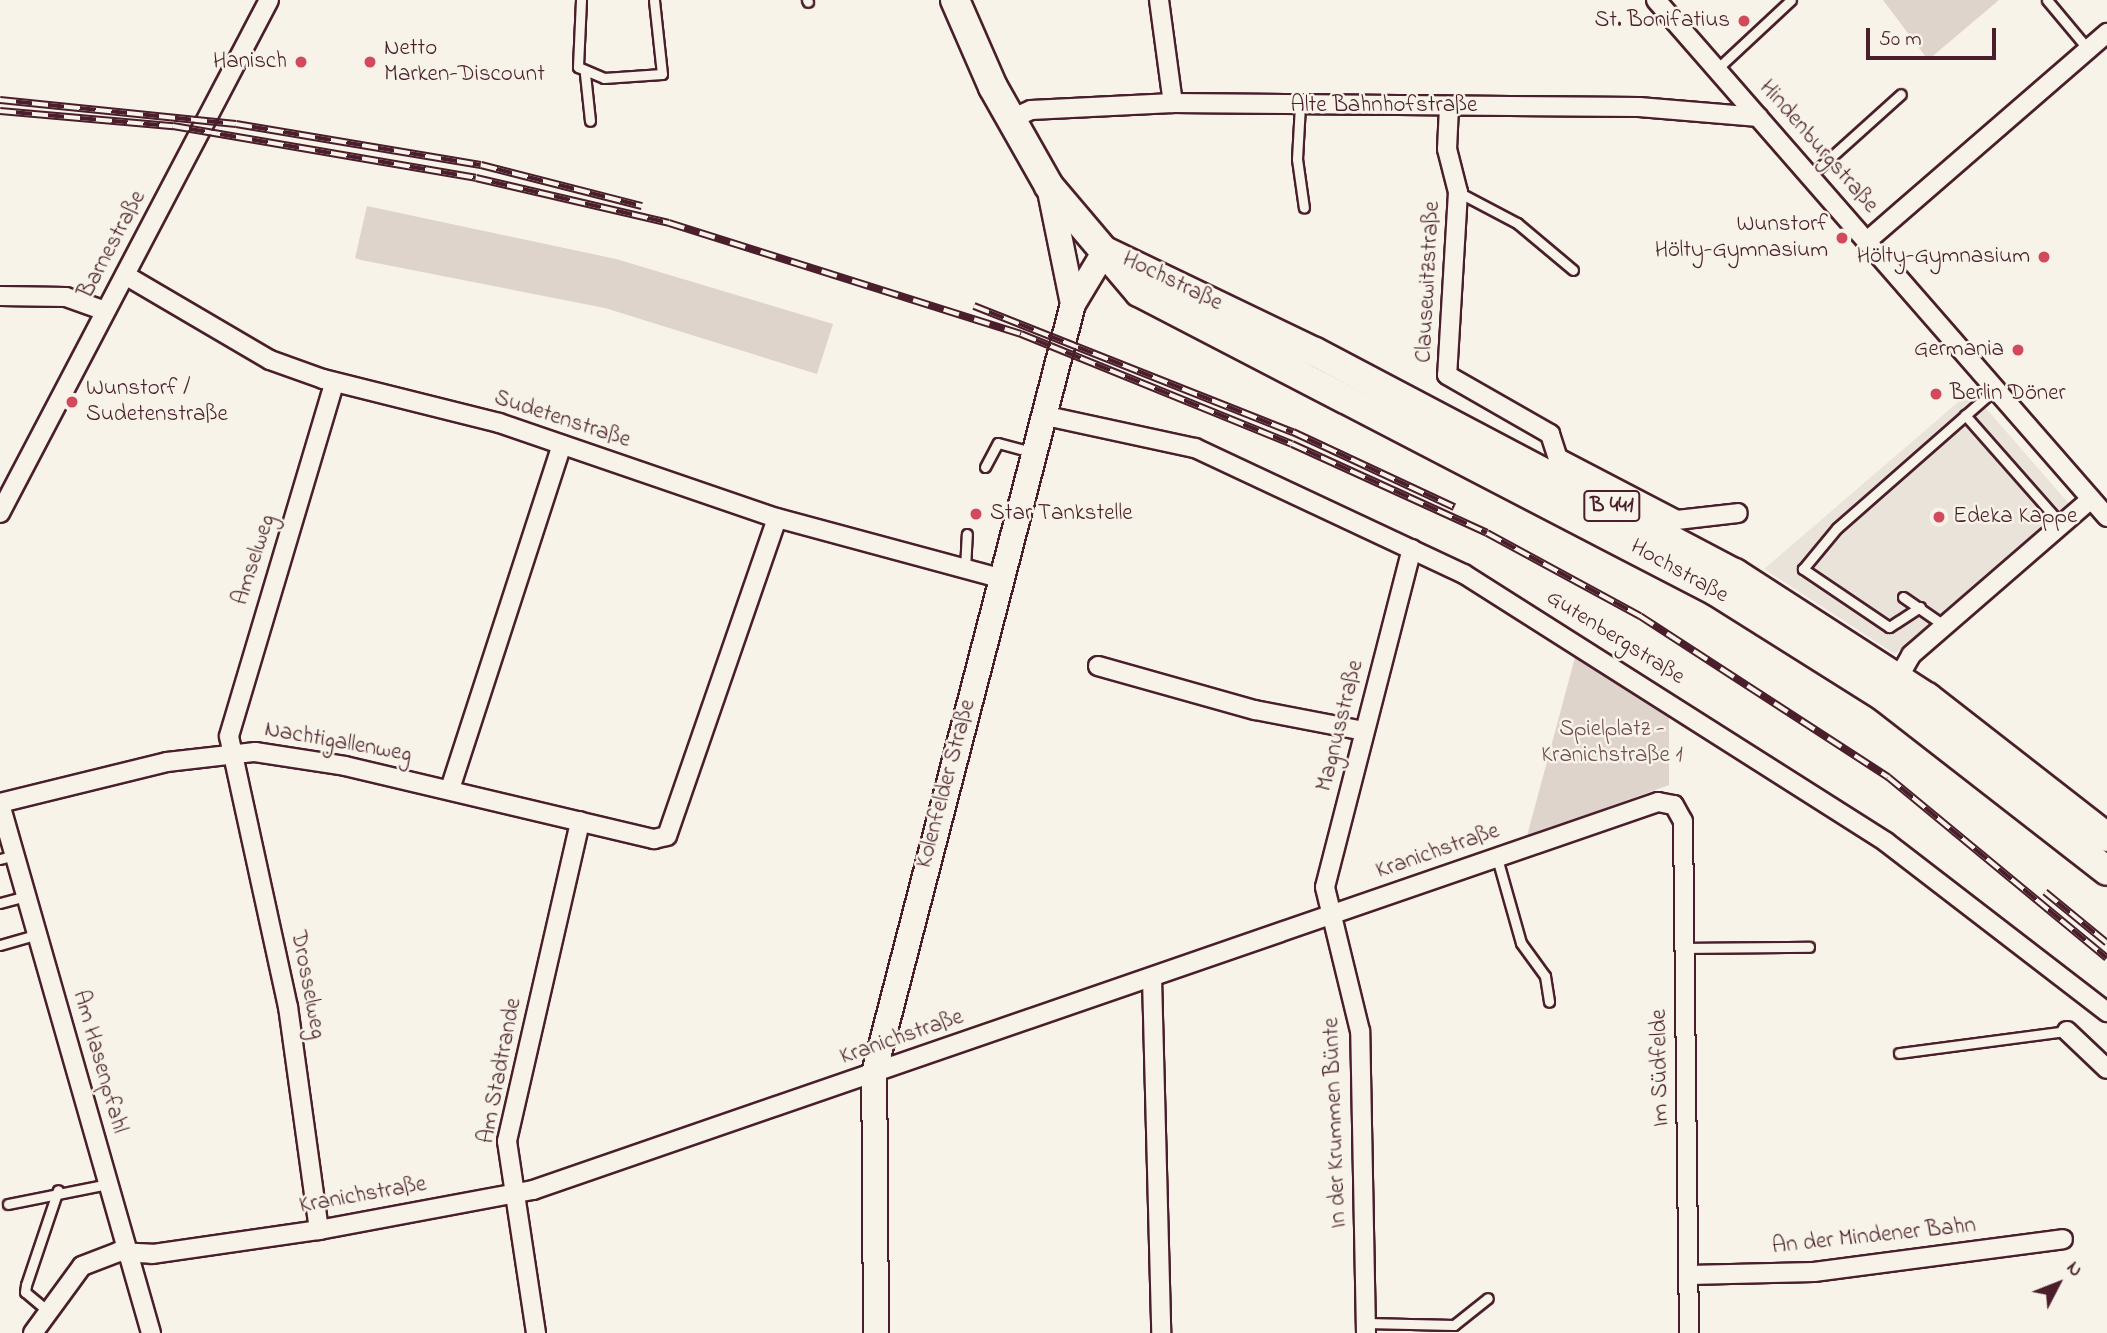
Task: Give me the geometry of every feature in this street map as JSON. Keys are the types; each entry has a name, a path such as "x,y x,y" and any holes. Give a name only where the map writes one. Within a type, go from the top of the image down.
{"main road":[{"name":"B 441","path":"955,0 1011,120 1049,186 1105,251"},
{"path":"1049,186 1073,304"},
{"name":"Kolenfelder Straße","path":"876,1333 874,1073 999,578 1073,304 1105,251"},
{"name":"Hochstraße","path":"1105,251 1154,271 1620,509 1892,688 2107,837"},
{"name":"Hochstraße","path":"1892,688 2107,871"}],"street":[{"name":"Barnestraße","path":"0,513 269,0"},
{"path":"1159,0 1173,103"},
{"name":"Hindenburgstraße","path":"1656,0 2107,517"},
{"path":"1867,241 2107,33"},
{"name":"Alte Bahnhofstraße","path":"1011,120 1031,110 1173,103 1639,107 1759,117"},
{"name":"Clausewitzstraße","path":"1449,107 1447,149 1458,192 1447,375 1550,434 1558,457 1676,520 1738,513"},
{"name":"Sudetenstraße","path":"125,275 270,360 334,383 415,399 562,445 777,518 999,578"},
{"path":"0,296 66,297 105,311"},
{"name":"Amselweg","path":"231,752 230,717 334,383"},
{"name":"Gutenbergstraße","path":"1042,415 1195,448 1412,549 1773,766 1886,842 2107,1012"},
{"path":"450,789 562,445"},
{"path":"1892,688 1911,654 2091,499"},
{"name":"Nachtigallenweg","path":"0,804 231,752 345,766 580,821 667,836 777,518"},
{"name":"Magnusstraße","path":"1329,916 1325,887 1412,549"},
{"path":"1098,666 1255,710 1364,731"},
{"name":"Drosselweg","path":"231,752 288,1007 319,1230"},
{"name":"Kranichstraße","path":"33,1333 82,1266 129,1252 319,1230 514,1194 1152,978 1658,802 1674,805"},
{"name":"Am Hasenpfahl","path":"0,804 7,857 27,896 151,1333"},
{"name":"Im Südfelde","path":"1674,805 1683,821 1689,1333"},
{"name":"Am Stadtrande","path":"536,1333 507,1141 580,821"},
{"name":"In der Krummen Bünte","path":"1329,916 1356,995 1360,1031 1366,1328"},
{"path":"1152,978 1161,1333"},
{"path":"2067,1031 2107,1069"},
{"name":"An der Mindener Bahn","path":"1689,1275 1814,1272 2063,1240"}],"lane":[{"path":"581,0 574,40 585,75 590,121"},
{"path":"585,75 662,74 654,0"},
{"path":"1717,69 1791,0"},
{"path":"2047,0 2088,49"},
{"path":"1810,176 1900,94"},
{"path":"1300,105 1297,159 1304,208"},
{"path":"1458,192 1517,223 1573,270"},
{"path":"1920,607 1889,627 1803,569 1994,390"},
{"path":"1965,415 2062,525"},
{"path":"985,467 998,443 1032,452"},
{"path":"965,569 967,534"},
{"path":"1903,597 1945,626"},
{"path":"1496,858 1521,943 1545,976 1549,1002"},
{"path":"0,903 27,896"},
{"path":"0,945 38,934"},
{"path":"1684,948 1808,947"},
{"path":"1899,1054 2067,1031"},
{"path":"9,1204 58,1190 108,1184"},
{"path":"49,1312 26,1292 26,1285 54,1218 58,1190"},
{"path":"1366,1328 1454,1325 1488,1298"}],"shaded area":[{"path":"1971,391 2070,505 1895,654 1764,569"}],"green space":[{"path":"1883,0 1999,0 1928,60"},
{"path":"367,206 616,259 833,324 817,374 605,308 361,260 355,258"},
{"name":"Spielplatz - Kranichstraße 1","path":"1577,650 1654,696 1669,716 1669,785 1527,836"}],"railway":[{"path":"0,100 236,124 481,165 642,206"},
{"path":"0,111 173,126 476,178 669,223 1021,334 1292,444 1487,533 1640,616 1888,777 2107,958"},
{"path":"974,306 1293,432 1454,507"},
{"path":"2045,892 2107,943"}],"place":[{"name":"St. Bonifatius","path":"1744,21"},
{"name":"Hanisch","path":"301,62"},
{"name":"Netto Marken-Discount","path":"370,62"},
{"name":"Wunstorf Hölty-Gymnasium","path":"1842,238"},
{"name":"Hölty-Gymnasium","path":"2044,257"},
{"name":"Germania","path":"2018,350"},
{"name":"Berlin Döner","path":"1936,394"},
{"name":"Wunstorf / Sudetenstraße","path":"72,402"},
{"name":"Star Tankstelle","path":"976,514"},
{"name":"Edeka Kappe","path":"1939,517"}]}
